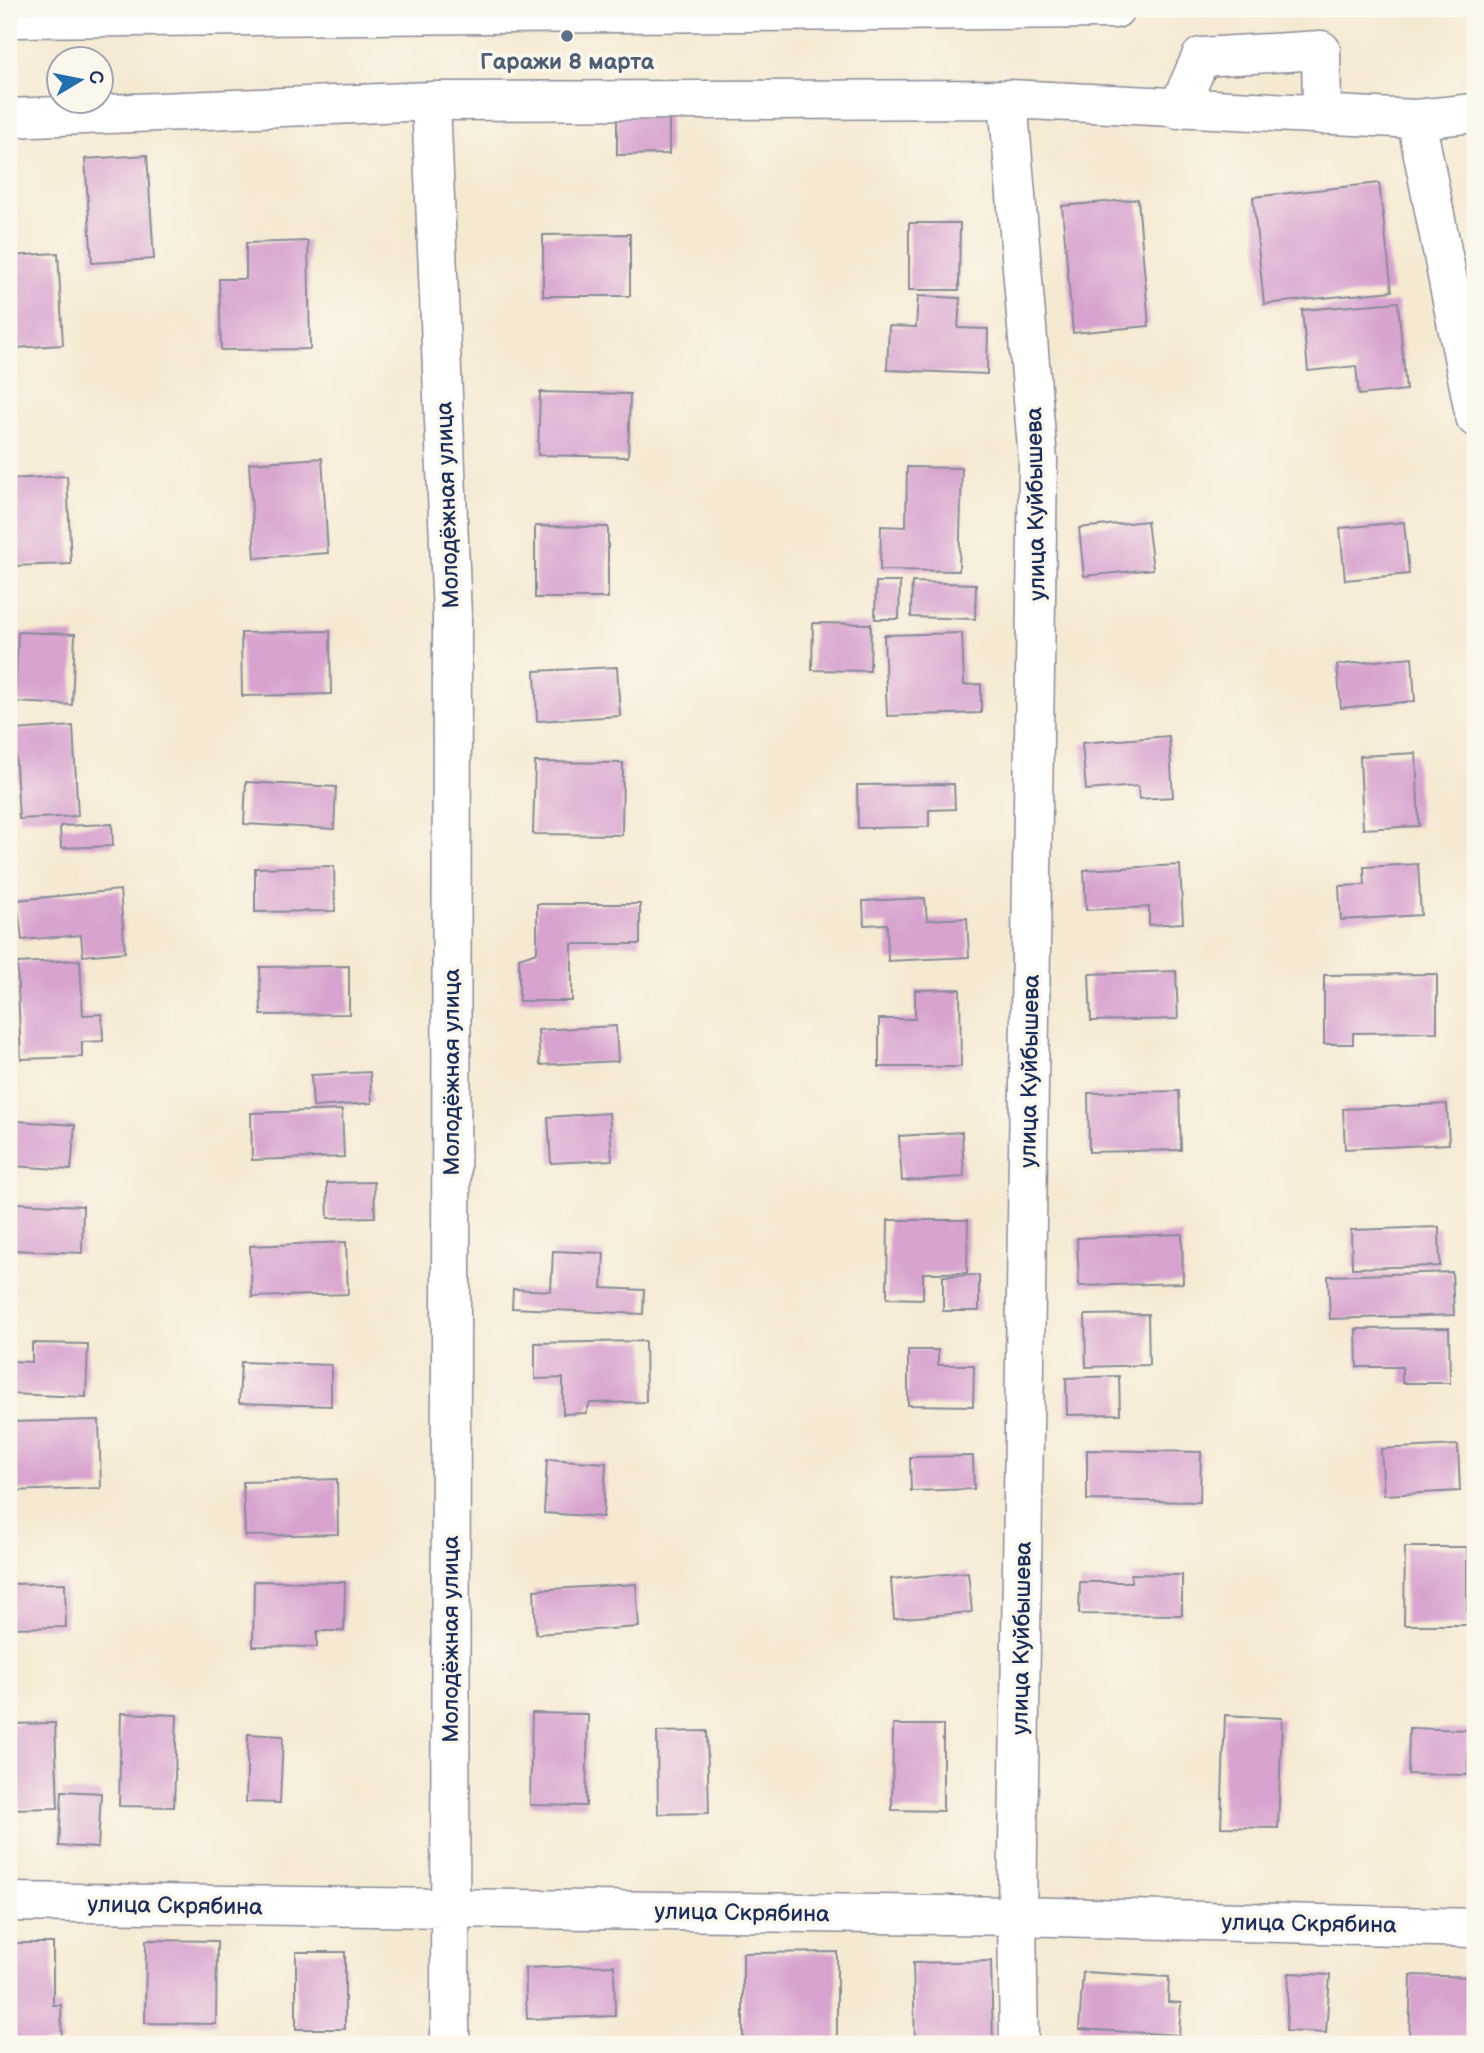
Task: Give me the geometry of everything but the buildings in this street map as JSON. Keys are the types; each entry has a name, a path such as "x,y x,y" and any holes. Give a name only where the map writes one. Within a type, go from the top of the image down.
{"street":[{"path":"9,18 1115,9"},
{"path":"1178,109 1201,57 1321,50 1322,115"},
{"path":"9,118 430,101 1008,99 1416,119 1475,113"},
{"name":"улица Куйбышева","path":"1008,99 1038,460 1017,1916 1019,2044"},
{"name":"Молодёжная улица","path":"430,101 452,616 450,2044"},
{"path":"1416,119 1475,417"},
{"name":"улица Скрябина","path":"9,1902 1017,1916 1475,1928"}],"place":[{"name":"Гаражи 8 марта","path":"567,36"}]}
